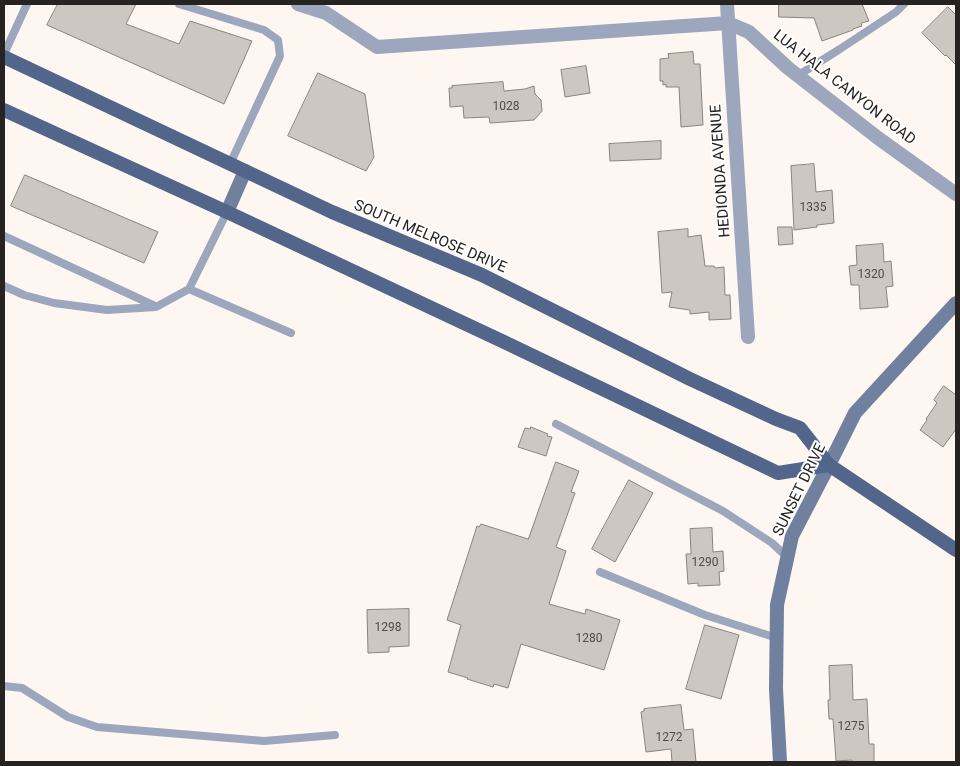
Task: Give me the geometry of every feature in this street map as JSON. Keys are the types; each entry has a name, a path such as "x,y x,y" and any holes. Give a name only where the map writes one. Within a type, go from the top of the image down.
{"main road":[{"name":"SOUTH MELROSE DRIVE","path":"4,55 332,212 482,275 690,379 776,419 800,428 830,465 956,550"},
{"path":"4,110 227,212 778,473 830,465"},
{"path":"227,212 245,171"},
{"name":"SUNSET DRIVE","path":"780,762 776,689 777,605 792,536 855,413 956,302"}],"street":[{"name":"LUA HALA CANYON ROAD","path":"298,4 326,13 377,47 728,23 749,32 797,76 878,138 956,194"},
{"name":"HEDIONDA AVENUE","path":"726,4 748,337"}],"lane":[{"path":"4,55 27,4"},
{"path":"180,4 264,30 278,40 280,56 230,164"},
{"path":"797,76 840,50 896,12 904,4"},
{"path":"4,286 24,295 54,303 107,310 156,307 189,288 227,212"},
{"path":"4,236 156,307"},
{"path":"189,288 291,333"},
{"path":"556,424 723,511 772,543 787,557"},
{"path":"600,572 706,615 777,638"},
{"path":"4,686 22,688 68,717 97,727 264,741 335,735"}],"building":[{"path":"58,4 136,4 126,24 179,44 190,21 252,41 224,104 47,25"},
{"path":"779,4 862,4 869,21 861,23 862,26 853,30 822,41 814,18 779,17"},
{"path":"948,7 956,15 956,65 922,33"},
{"path":"693,52 694,64 700,64 703,125 681,127 679,87 666,87 666,84 663,85 663,81 660,81 660,59 669,58 668,54"},
{"path":"586,66 590,93 565,97 561,70"},
{"path":"318,73 365,94 374,157 366,171 288,136"},
{"path":"503,82 504,91 534,86 535,94 541,100 542,111 534,120 490,123 489,117 464,118 463,106 450,107 449,88 452,88 452,86"},
{"path":"661,141 661,159 610,161 609,144"},
{"path":"814,164 816,192 832,190 834,223 794,230 791,166"},
{"path":"25,175 158,232 144,263 11,206"},
{"path":"778,227 792,227 793,244 779,245"},
{"path":"688,229 688,237 701,235 705,266 724,267 725,295 730,295 731,319 709,320 709,312 690,314 690,310 669,307 672,292 662,293 658,232"},
{"path":"883,244 884,262 891,261 893,286 886,287 888,307 860,309 859,285 851,285 849,266 857,265 856,246"},
{"path":"944,386 956,395 956,429 943,447 920,430 937,403 934,400"},
{"path":"531,427 552,437 546,456 518,447 525,428 530,429"},
{"path":"556,462 579,471 571,492 575,493 556,547 566,551 549,604 585,614 586,609 620,620 604,670 521,644 508,688 494,684 493,687 448,672 461,625 447,620 477,526 479,527 481,524 528,539"},
{"path":"629,480 653,493 615,562 592,549"},
{"path":"712,528 713,552 723,551 724,571 719,572 720,585 698,586 698,583 688,584 686,554 691,554 690,529"},
{"path":"409,609 409,646 389,647 389,652 368,653 367,610"},
{"path":"705,625 739,635 721,699 686,689"},
{"path":"852,665 853,700 867,699 869,744 874,744 874,762 836,761 833,719 829,719 829,666"},
{"path":"681,705 684,730 693,729 696,762 672,762 671,749 646,752 641,712 644,709"}]}
